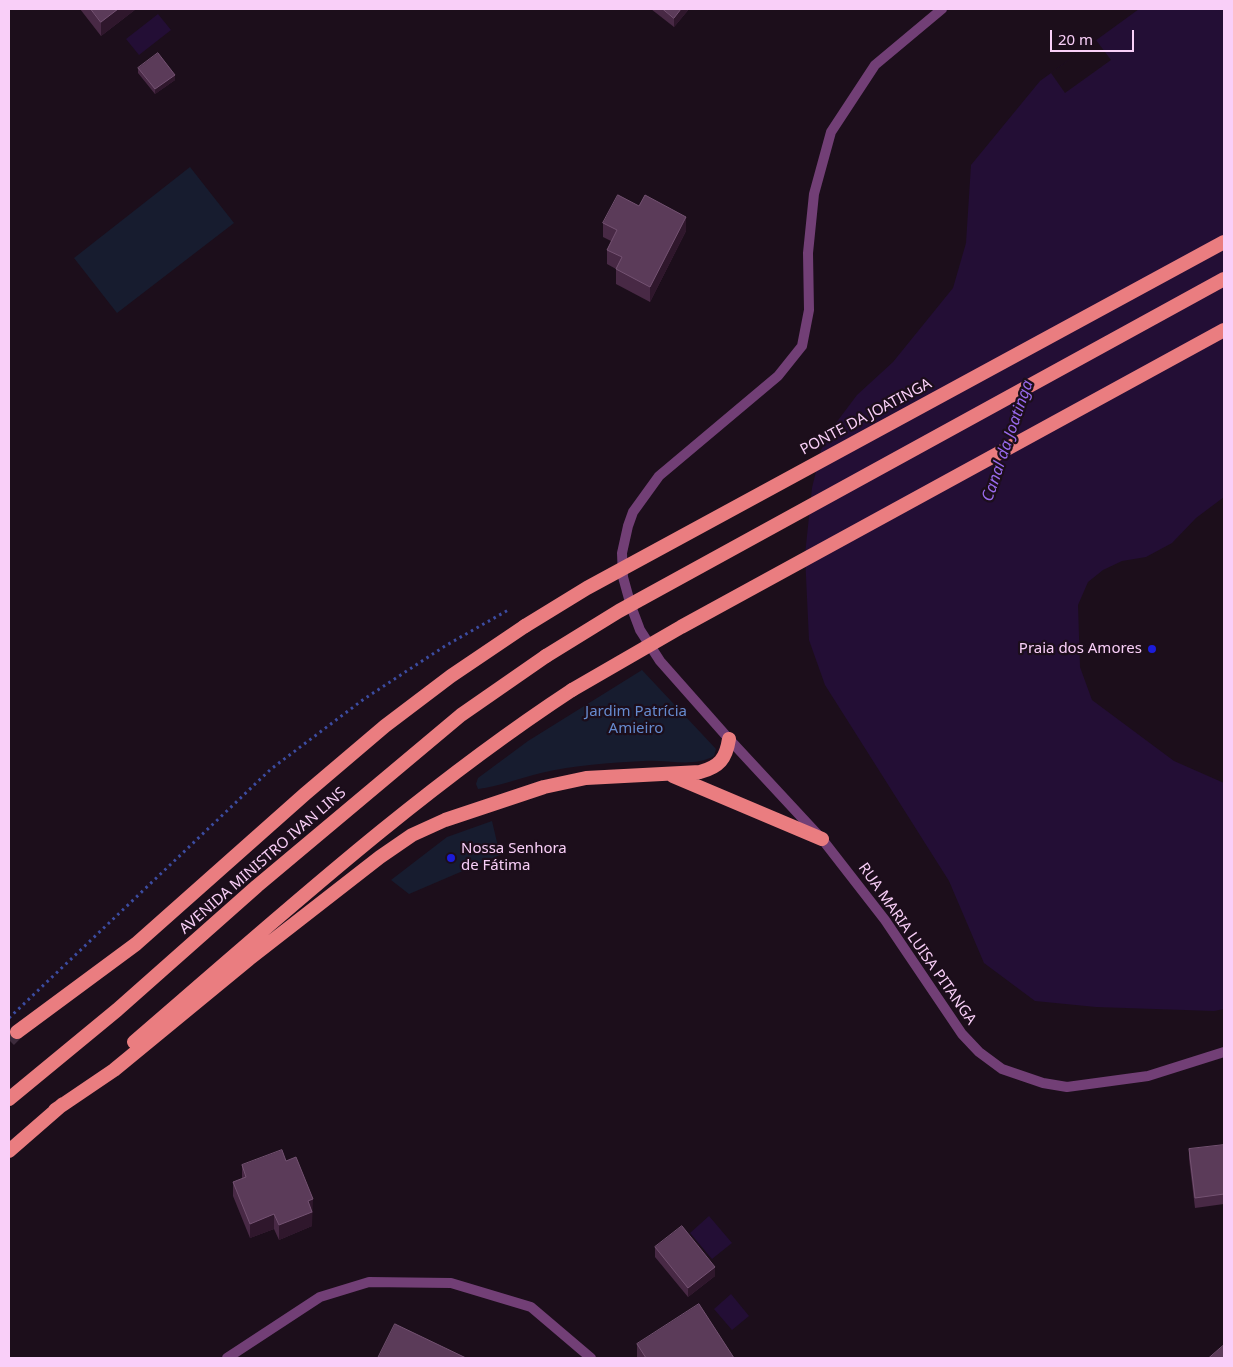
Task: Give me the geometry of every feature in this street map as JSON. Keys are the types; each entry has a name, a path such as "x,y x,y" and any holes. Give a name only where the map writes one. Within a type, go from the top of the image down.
{"highway":[{"name":"PONTE DA JOATINGA","path":"17,1032 136,944 305,794 385,726 451,676 525,626 587,588 1224,242"},
{"name":"AVENIDA MINISTRO IVAN LINS","path":"9,1099 117,1010 257,886 461,715 546,656 619,611 1224,279"},
{"path":"9,1151 382,830 468,761 572,690 681,627 1224,330"},
{"path":"55,1110 114,1070 250,959 412,835 445,820 544,787 586,778 700,772 714,768 727,754 729,739"},
{"path":"665,774 689,781 822,839"}],"street":[{"name":"RUA MARIA LUISA PITANGA","path":"942,9 875,65 831,132 814,194 808,253 809,310 802,346 778,376 659,476 633,512 628,526 622,553 623,577 640,630 660,661 822,839 885,920 962,1034 979,1052 1002,1069 1043,1083 1067,1087 1148,1076 1224,1052"},
{"path":"227,1358 320,1297 369,1282 451,1283 531,1307 591,1358"}],"green space":[{"path":"190,167 234,223 117,313 74,258"},
{"name":"Jardim Patrícia Amieiro","path":"642,670 716,749 714,756 697,762 643,761 579,766 554,770 478,789 476,784 478,778 528,741"},
{"path":"492,821 500,855 409,894 391,880 447,837"}],"water":[{"name":"Canal da Joatinga","path":"1139,9 1224,9 1224,497 1196,518 1172,543 1146,557 1122,561 1103,570 1088,582 1078,605 1080,667 1092,700 1174,761 1224,783 1224,1009 1214,1011 1096,1007 1035,1001 984,963 949,881 825,685 809,640 805,555 812,488 821,450 836,423 857,395 893,362 953,288 966,243 971,165 1040,81"},
{"path":"158,14 171,30 139,55 126,39"},
{"path":"709,1216 732,1243 712,1259 690,1233"},
{"path":"731,1294 749,1316 732,1330 714,1309"}],"pier":[{"path":"1096,40 1111,60 1065,93 1051,73"}],"building":[{"path":"91,9 118,9 101,22"},
{"path":"663,9 681,9 674,18"},
{"path":"158,53 175,75 155,89 138,68"},
{"path":"618,195 639,206 645,195 686,217 650,287 616,269 622,257 607,250 617,230 603,223"},
{"path":"1224,1145 1224,1194 1195,1198 1189,1149"},
{"path":"282,1150 286,1161 296,1157 313,1199 308,1201 312,1212 279,1225 274,1214 250,1224 233,1182 246,1177 242,1165"},
{"path":"682,1226 715,1267 688,1288 655,1247"},
{"path":"699,1304 734,1358 646,1358 637,1344"},
{"path":"395,1324 466,1358 378,1358"},
{"path":"1224,1345 1224,1358 1209,1358"}],"tunnel":[{"path":"9,1040 17,1032"}],"place":[{"name":"Praia dos Amores","path":"1152,649"},
{"name":"Nossa Senhora de Fátima","path":"451,858"}]}
